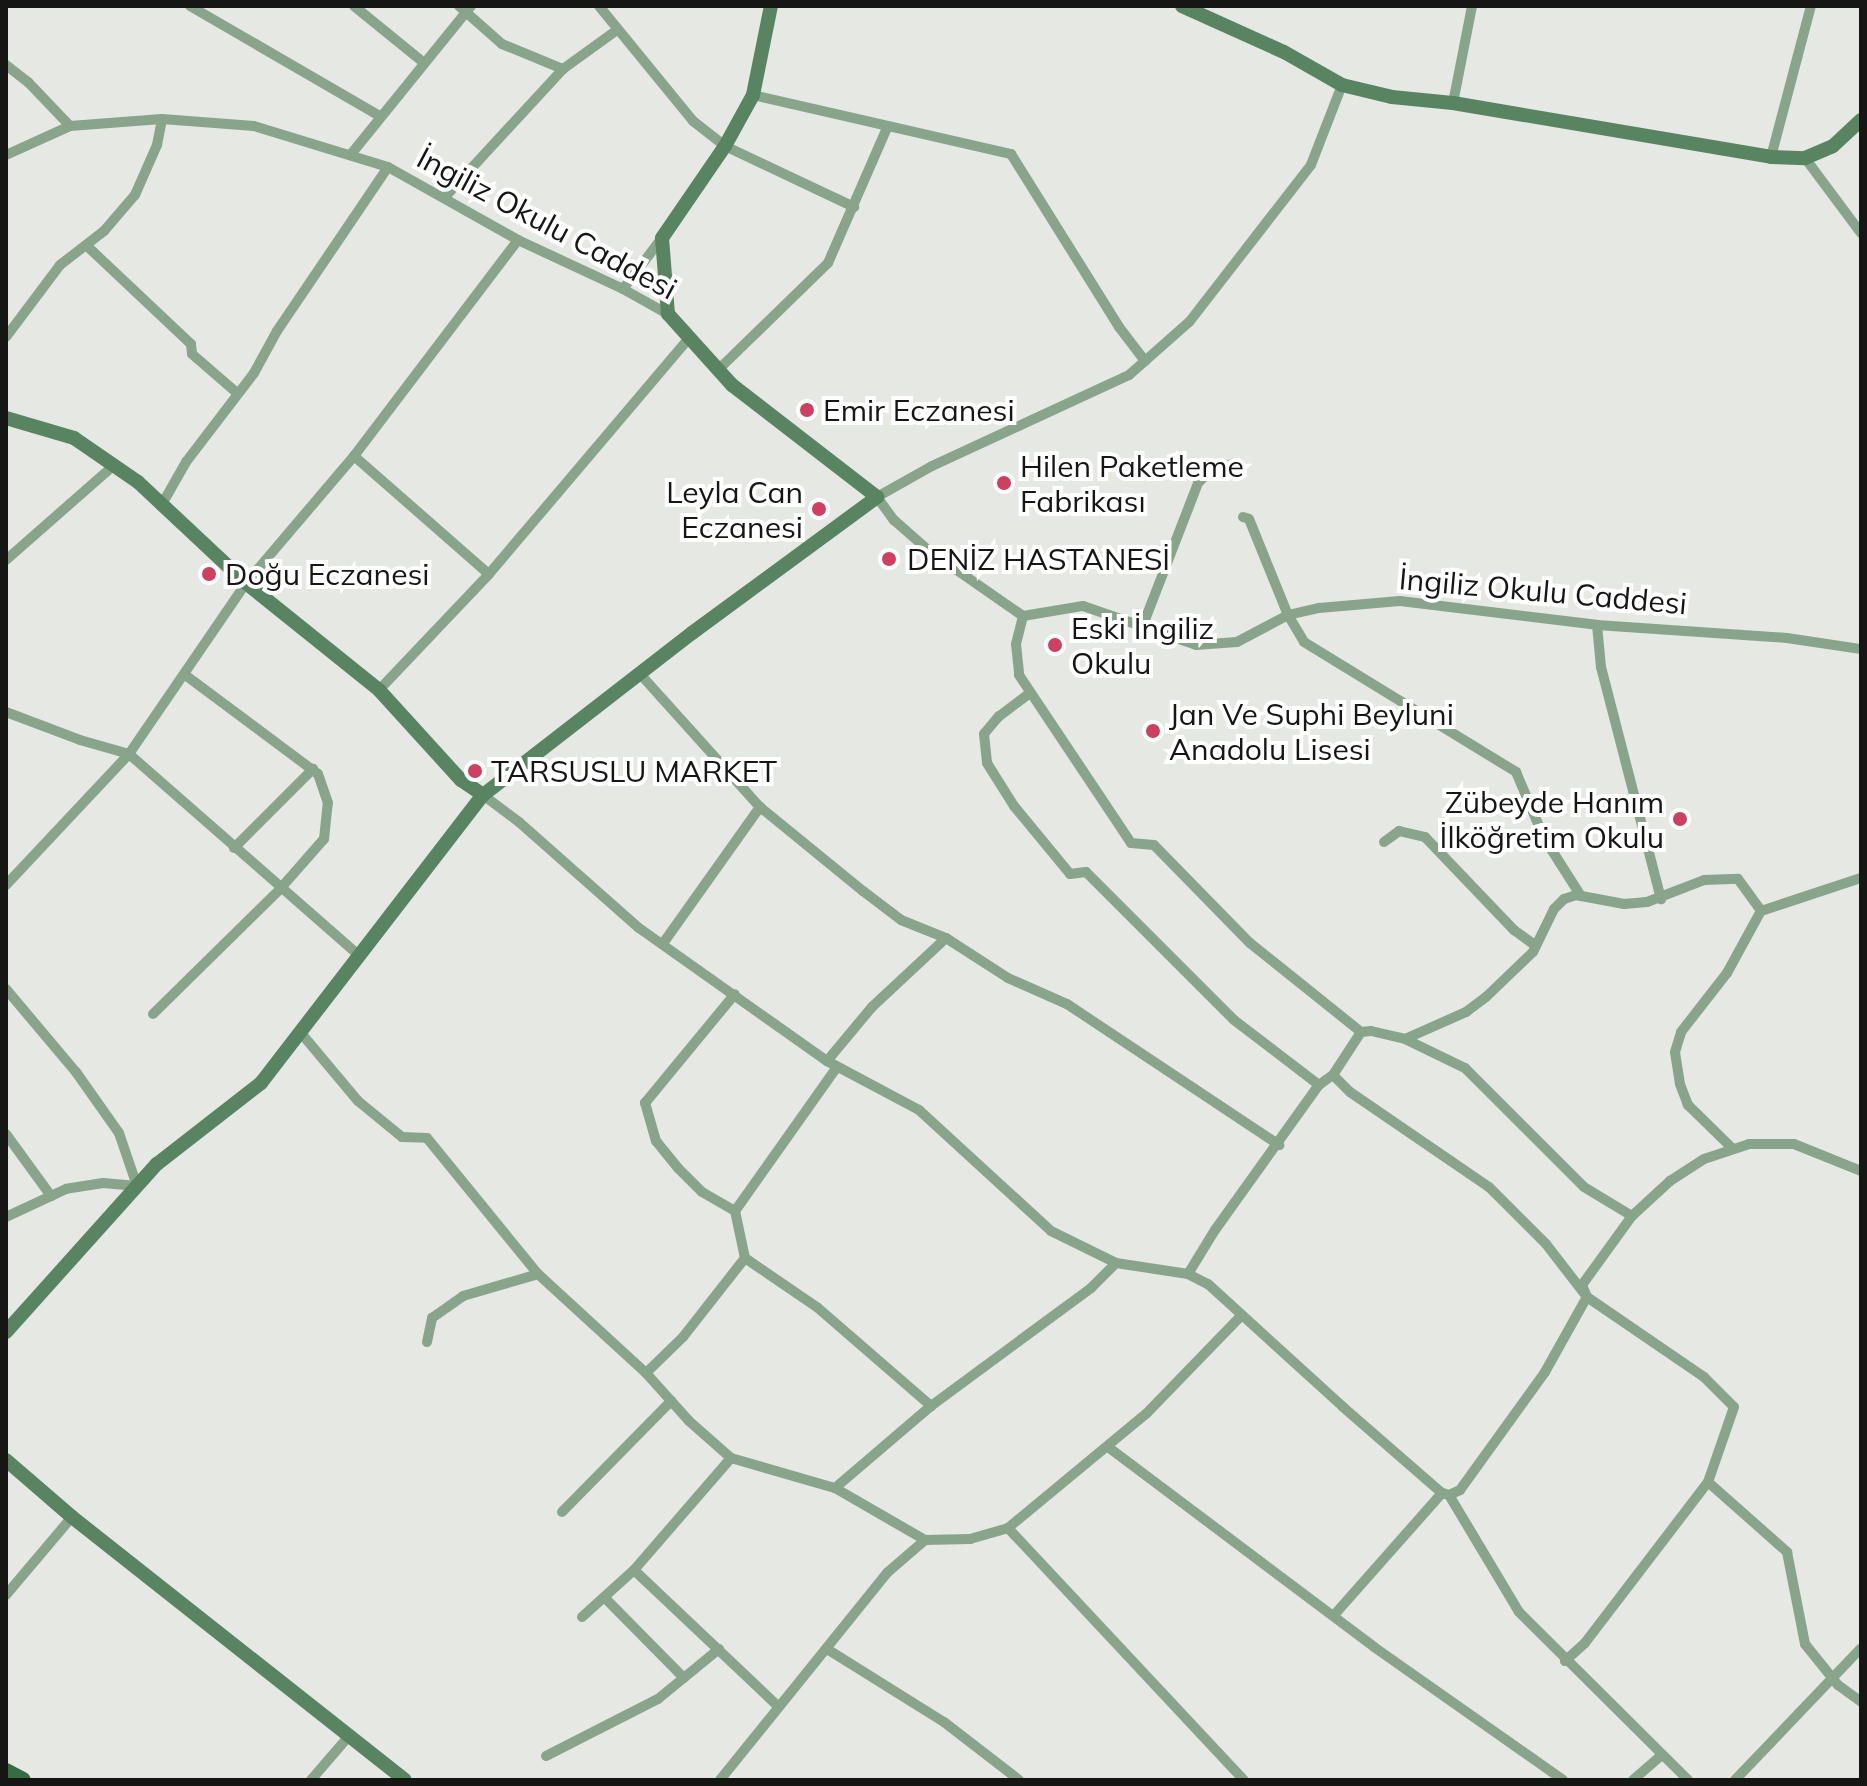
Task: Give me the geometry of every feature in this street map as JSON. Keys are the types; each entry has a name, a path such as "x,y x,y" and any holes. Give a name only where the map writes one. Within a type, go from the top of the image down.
{"main road":[{"path":"6,1771 23,1780"}],"street":[{"path":"190,6 380,116"},
{"path":"354,6 423,62"},
{"path":"599,6 693,121 725,146 854,207"},
{"path":"623,289 725,146 753,95 771,6"},
{"path":"1182,6 1284,52 1342,85 1392,97 1453,103 1771,157 1805,158 1833,146 1861,120"},
{"path":"1453,103 1472,6"},
{"path":"1771,157 1811,6"},
{"path":"352,153 465,8 502,44 563,69"},
{"path":"444,198 563,69 617,30"},
{"path":"6,65 28,82 70,126"},
{"path":"6,1332 157,1164 261,1083 359,955 408,897 483,795 692,633 877,497 932,466 1129,375 1189,322 1311,165 1342,85"},
{"path":"753,95 1011,154 1119,327 1145,361"},
{"path":"6,337 60,265 87,246 135,195 157,145 162,119"},
{"name":"İngiliz Okulu Caddesi","path":"6,155 70,126 162,119 254,126 352,153 388,167 518,240 623,289 668,314 720,368 732,385 877,497 919,543 1023,616 1083,606 1196,645 1237,642 1288,615 1356,603 1400,601 1597,625 1787,638 1861,649"},
{"path":"720,368 828,263 887,128"},
{"path":"1805,158 1861,233"},
{"path":"161,506 186,462 254,373 277,331 388,167"},
{"path":"662,238 668,314"},
{"path":"6,885 129,754 246,583 354,456 518,240"},
{"path":"87,246 191,344 192,354 237,393"},
{"path":"379,690 489,574 690,337"},
{"path":"6,418 74,438 114,465 246,583 379,690 461,780 519,822 613,907 832,1064 919,1110 1051,1231 1116,1263 1188,1274 1208,1284 1446,1494 1519,1612 1688,1780"},
{"path":"354,456 489,574"},
{"path":"1143,625 1198,483 1207,474 1234,463"},
{"path":"6,560 114,465"},
{"path":"1243,517 1249,519 1288,615 1304,642 1516,772 1544,838 1581,896"},
{"path":"1023,616 1016,644 1019,675 1131,843 1154,845 1250,943 1361,1032 1371,1031 1405,1039 1465,1068 1584,1187 1632,1216"},
{"path":"1597,625 1601,667 1661,899"},
{"path":"153,1014 280,889 324,839 328,803 318,774 313,769 185,675"},
{"path":"641,675 760,807 901,920 946,938 1008,978 1067,1004 1279,1145"},
{"path":"1030,693 999,716 984,734 987,763 1014,806 1070,874 1086,872 1234,1020 1319,1085"},
{"path":"6,712 80,740 129,754 359,955"},
{"path":"234,848 313,769"},
{"path":"664,942 760,807"},
{"path":"1384,842 1399,831 1425,837 1514,930 1536,946"},
{"path":"1732,1148 1688,1105 1680,1084 1675,1052 1681,1032 1727,973 1761,911 1861,878"},
{"path":"1405,1039 1466,1012 1514,971 1536,946 1554,909 1564,899 1581,896 1624,904 1661,899 1704,880 1738,879 1761,911"},
{"path":"931,1406 818,1308 745,1258 735,1211 872,1007 946,938"},
{"path":"6,989 76,1072 119,1133 137,1186"},
{"path":"735,994 645,1103 656,1141 678,1168 702,1192 735,1211"},
{"path":"1188,1274 1215,1230 1279,1145 1319,1085 1333,1075 1361,1032"},
{"path":"301,1033 358,1101 402,1137 427,1138 538,1274 646,1373 689,1421 731,1458 835,1488 925,1540 970,1539 1008,1528 1146,1414 1241,1316"},
{"path":"1333,1075 1350,1092 1460,1165 1496,1193 1546,1244 1587,1297 1704,1377 1734,1407 1708,1482 1585,1643 1565,1661"},
{"path":"6,1134 51,1196"},
{"path":"1587,1297 1582,1285 1632,1216 1670,1181 1704,1159 1732,1148 1761,1142 1794,1144 1861,1171"},
{"path":"6,1217 66,1189 103,1183 137,1186"},
{"path":"646,1373 683,1337 745,1258"},
{"path":"835,1488 931,1406 1091,1288 1116,1263"},
{"path":"427,1342 432,1318 463,1296 538,1274"},
{"path":"1335,1614 1446,1494 1460,1490 1545,1372 1587,1297"},
{"path":"562,1512 671,1401"},
{"path":"1108,1447 1335,1614 1374,1647 1563,1780"},
{"path":"582,1617 606,1599 634,1570 731,1458"},
{"path":"6,1460 72,1517 405,1780"},
{"path":"1708,1482 1787,1552 1805,1644 1831,1678 1861,1702"},
{"path":"6,1595 72,1517"},
{"path":"1008,1528 1173,1700 1244,1780"},
{"path":"720,1780 888,1572 925,1540"},
{"path":"634,1570 778,1706"},
{"path":"606,1599 684,1678"},
{"path":"1735,1780 1861,1648"},
{"path":"546,1756 635,1713 719,1649"},
{"path":"827,1649 944,1722 1019,1780"},
{"path":"311,1780 349,1736"},
{"path":"1633,1780 1662,1755"}],"place":[{"name":"Emir Eczanesi","path":"807,410"},
{"name":"Hilen Paketleme Fabrikası","path":"1004,483"},
{"name":"Leyla Can Eczanesi","path":"819,509"},
{"name":"DENİZ HASTANESİ","path":"889,559"},
{"name":"Doğu Eczanesi","path":"209,574"},
{"name":"Eski İngiliz Okulu","path":"1055,645"},
{"name":"Jan Ve Suphi Beyluni Anadolu Lisesi","path":"1153,731"},
{"name":"TARSUSLU MARKET","path":"475,771"},
{"name":"Zübeyde Hanım İlköğretim Okulu","path":"1680,819"}]}
